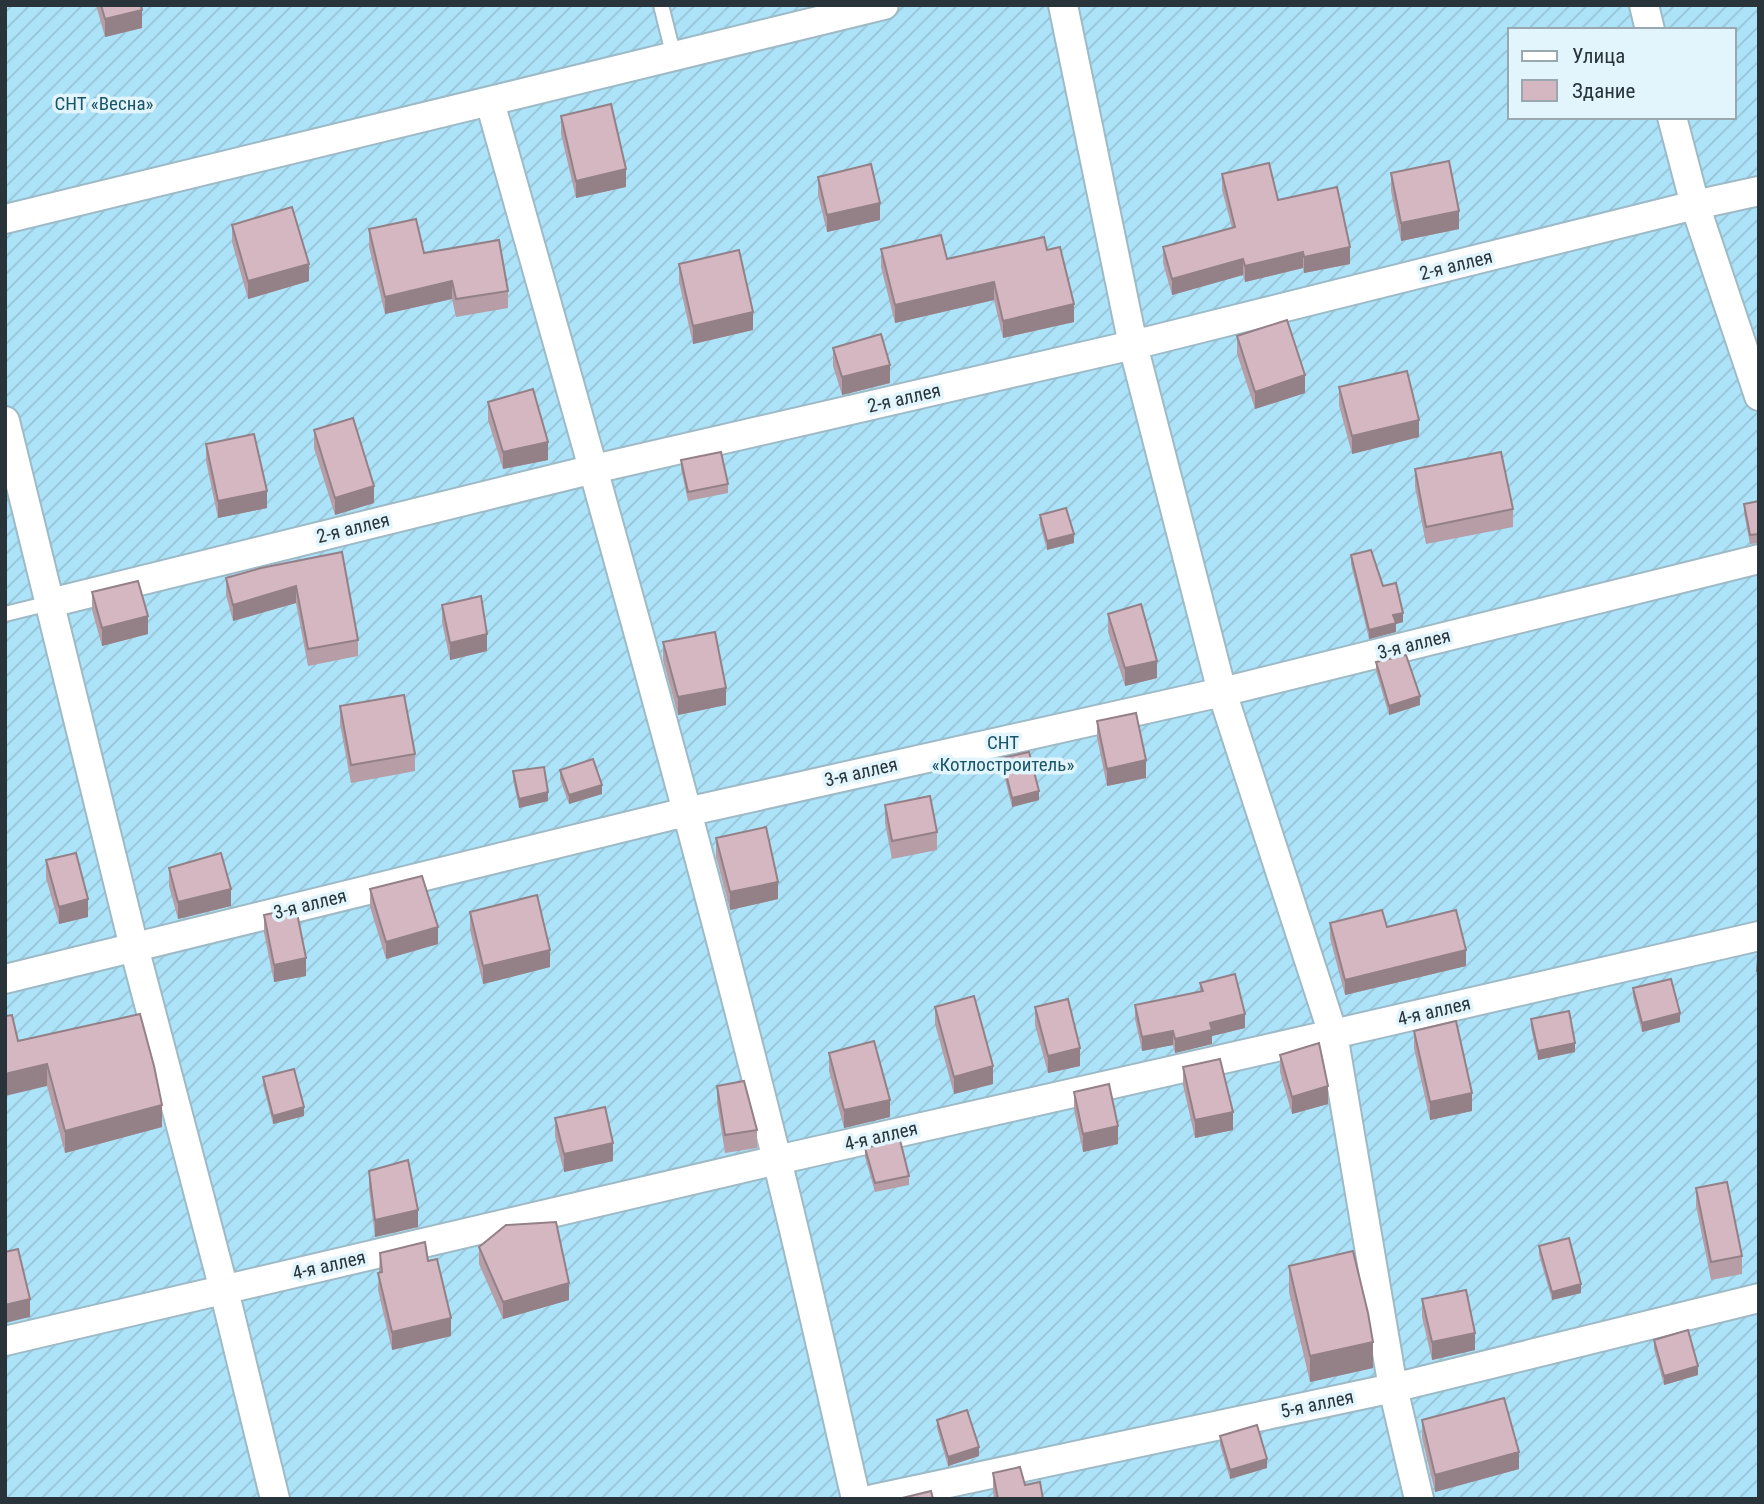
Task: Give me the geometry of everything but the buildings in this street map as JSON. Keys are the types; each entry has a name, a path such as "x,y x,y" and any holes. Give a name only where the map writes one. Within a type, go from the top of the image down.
{"street":[{"path":"5,219 884,5"},
{"path":"1063,5 1133,345 1222,692 1333,1034 1392,1388 1419,1499"},
{"path":"1644,5 1650,28"},
{"path":"490,102 594,468 686,811 777,1160 856,1499"},
{"path":"1673,119 1695,205 1759,396"},
{"name":"2-я аллея","path":"50,603 594,468 1133,345 1759,191"},
{"path":"5,421 134,947 224,1290 275,1499"},
{"name":"3-я аллея","path":"5,979 686,811 1222,692 1759,559"},
{"name":"4-я аллея","path":"5,1341 777,1160 1759,936"},
{"name":"5-я аллея","path":"874,1499 1392,1388 1759,1298"}],"lane":[{"path":"661,5 674,57"},
{"path":"5,614 50,603"}],"green space":[{"name":"СНТ «Котлостроитель»","path":"5,5 1759,5 1759,1499 5,1499"}],"park label":[{"name":"СНТ «Весна»","path":"104,103"}]}
